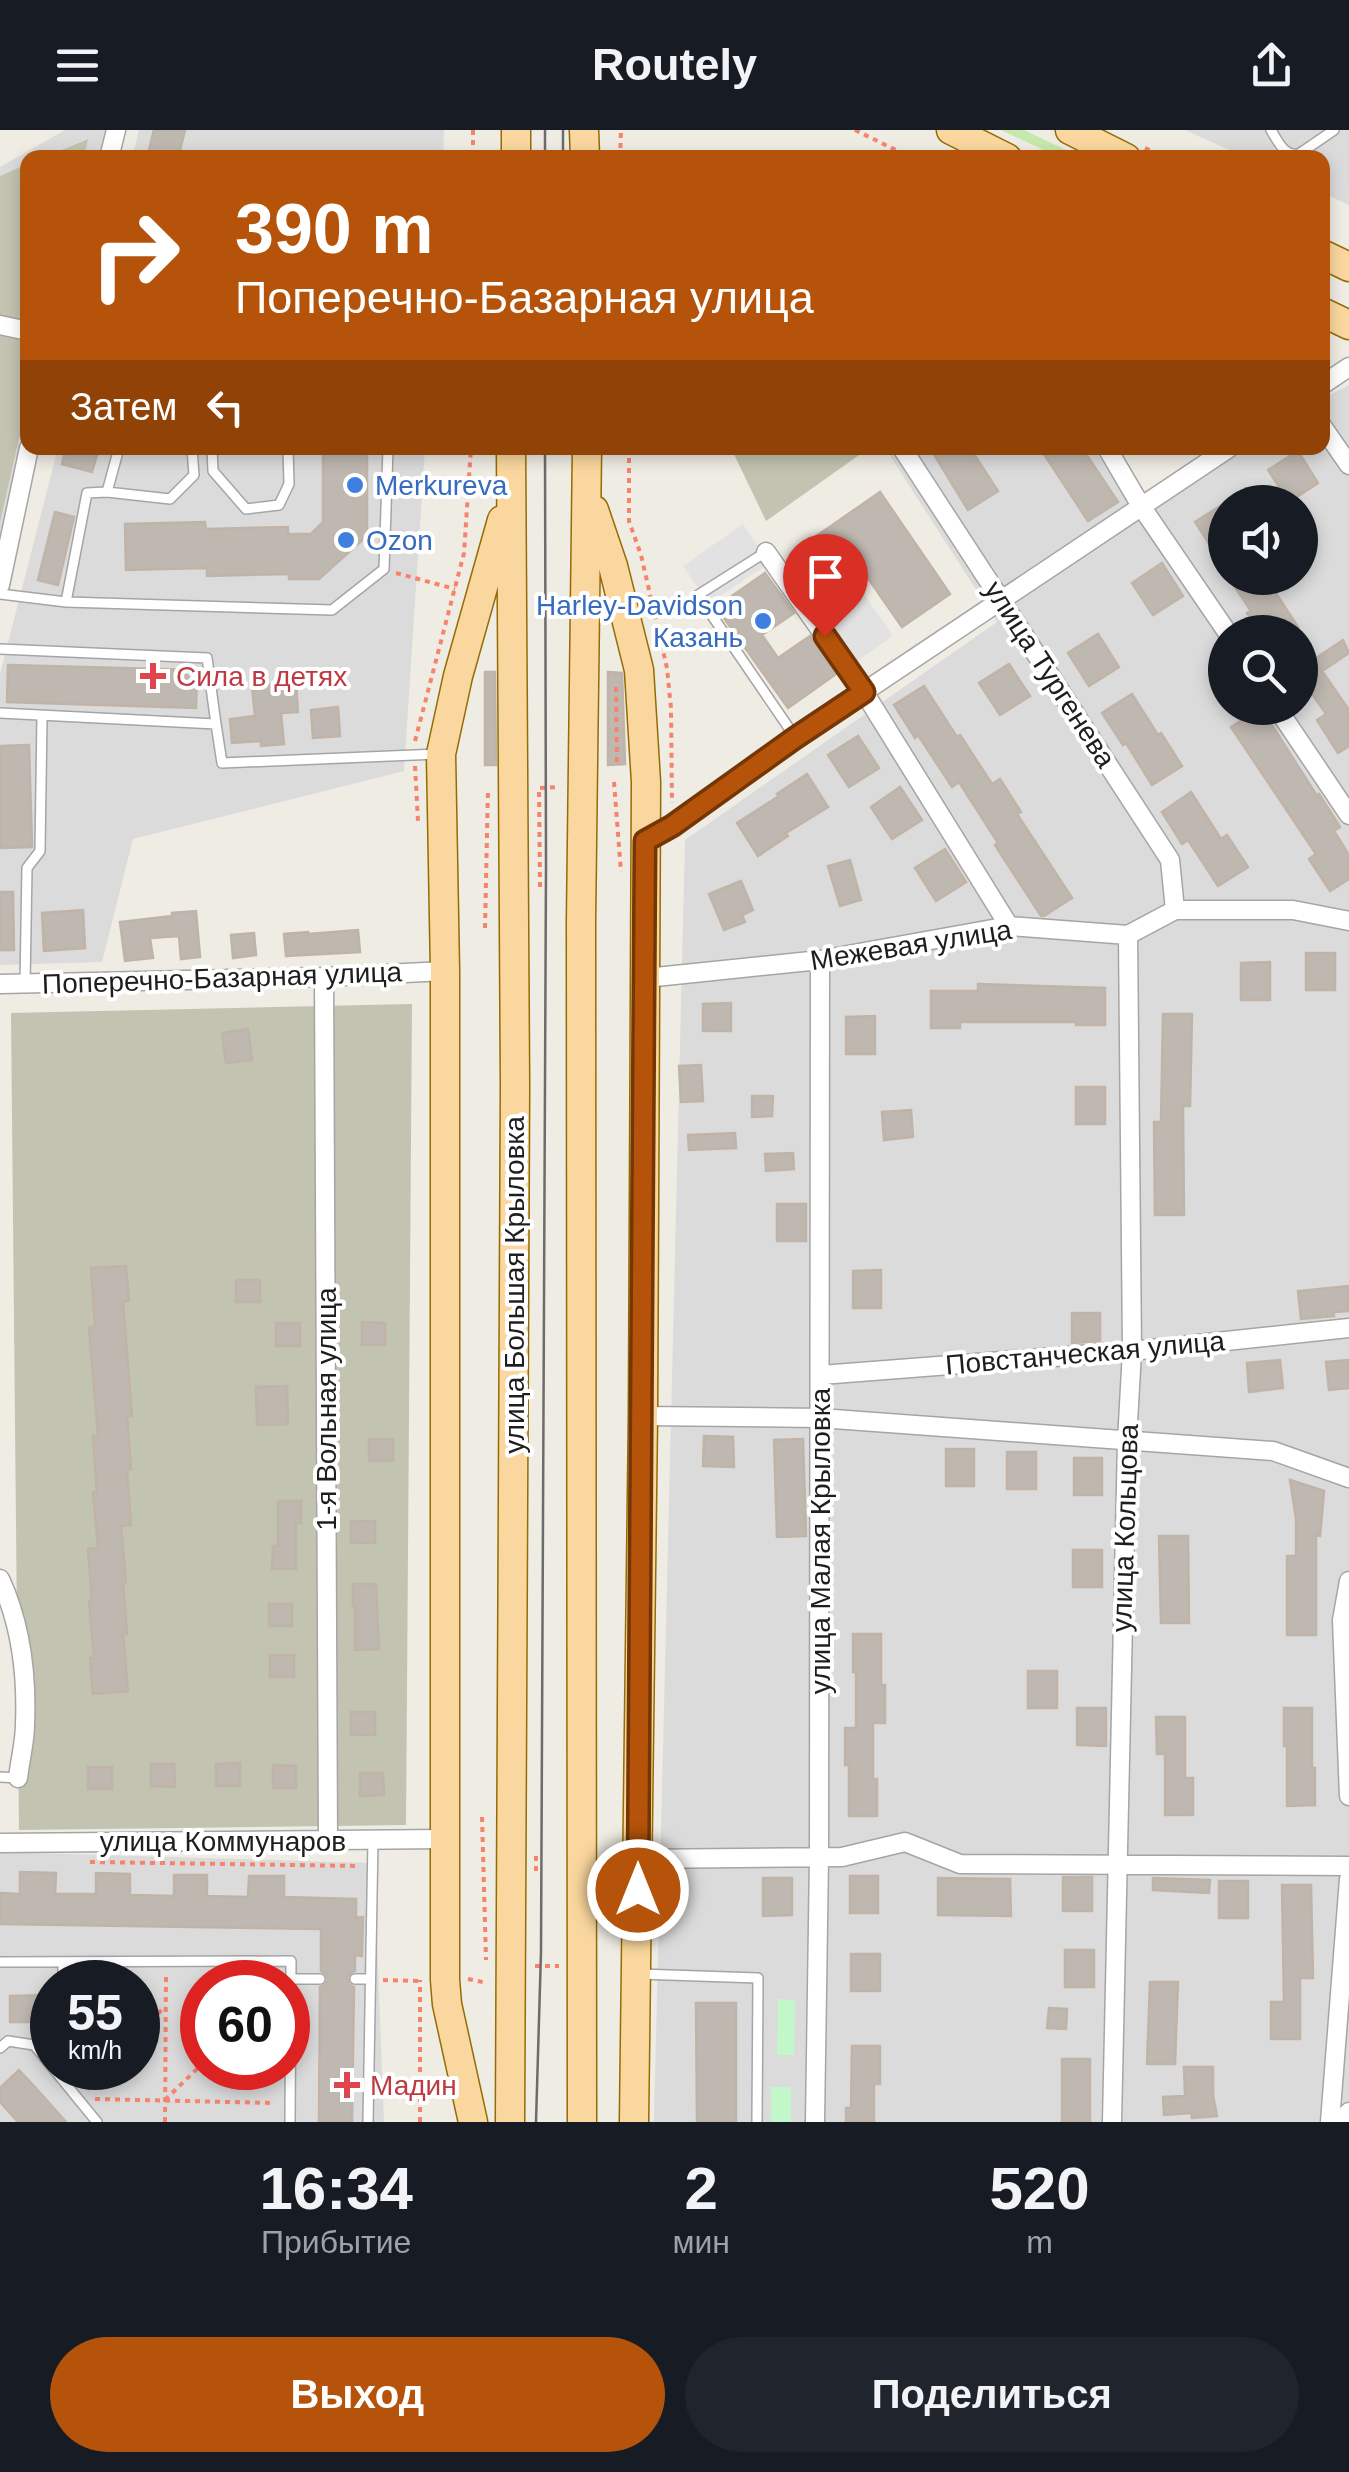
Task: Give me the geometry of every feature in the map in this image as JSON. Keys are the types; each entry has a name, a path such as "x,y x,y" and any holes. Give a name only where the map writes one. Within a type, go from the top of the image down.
{"main road":[{"path":"951,130 991,150"},
{"path":"1070,130 1110,150"},
{"name":"улица Большая Крыловка","path":"510,2122 515,1105 511,455"},
{"path":"582,2122 582,921 587,455"},
{"path":"473,2122 444,1980 445,971 441,754 458,676 511,490"},
{"path":"587,490 613,566 639,670 644,731 643,1416 634,2122"}],"street":[{"path":"1330,438 1349,465"},
{"path":"0,586 28,455"},
{"name":"улица Тургенева","path":"907,455 1170,860 1175,910"},
{"path":"1111,455 1216,615"},
{"path":"645,841 1218,455"},
{"path":"766,552 864,692 1009,926"},
{"path":"1289,725 1349,814"},
{"path":"1128,935 1175,910 1294,910 1349,921"},
{"name":"Межевая улица","path":"646,978 820,960 1009,926 1128,935"},
{"name":"улица Кольцова","path":"1112,2122 1132,1351 1128,935"},
{"name":"улица Малая Крыловка","path":"815,2122 820,960"},
{"name":"Поперечно-Базарная улица","path":"0,984 445,971"},
{"name":"1-я Вольная улица","path":"324,977 328,1840"},
{"name":"Повстанческая улица","path":"821,1374 1132,1351 1349,1328"},
{"path":"643,1416 820,1418 1273,1451 1349,1478"},
{"path":"0,1579 10,1602 23,1660 26,1726 9,1778"},
{"path":"1349,1581 1342,1620 1349,1796"},
{"name":"улица Коммунаров","path":"0,1842 445,1839"},
{"path":"638,1859 842,1857 905,1842 960,1864 1349,1866"},
{"path":"1330,2122 1349,1879"},
{"path":"1340,2122 1349,2112"}],"lane":[{"path":"1304,150 1334,130"},
{"path":"107,492 116,455"},
{"path":"66,602 88,493 170,499 194,475 193,455"},
{"path":"212,455 213,471 246,509 280,505 289,484 288,455"},
{"path":"0,594 66,602 332,610 384,569 388,455"},
{"path":"766,552 698,595 795,738"},
{"path":"0,649 208,658 222,762 441,754"},
{"path":"0,712 216,724"},
{"path":"25,983 27,868 40,850 42,716"},
{"path":"368,2122 373,1840"},
{"path":"160,1961 180,1961"},
{"path":"0,1962 30,1962"},
{"path":"637,1974 758,1978 757,2122"},
{"path":"310,1979 320,1979"},
{"path":"354,1979 370,1979"},
{"path":"0,2048 8,2041 30,2044"},
{"path":"71,2090 97,2122"},
{"path":"290,2090 290,2122"}],"path":[{"path":"856,130 896,150"},
{"path":"384,569 454,589"},
{"path":"616,672 616,764"},
{"path":"614,782 621,872"},
{"path":"540,886 539,788 566,787"},
{"path":"485,928 488,788"},
{"path":"482,1817 486,1964"},
{"path":"536,1852 536,1883"},
{"path":"78,1862 373,1866"},
{"path":"165,2122 166,1961"},
{"path":"534,1967 562,1966"},
{"path":"160,2012 166,2006"},
{"path":"165,2100 180,2085"},
{"path":"78,2098 86,2090"},
{"path":"78,2098 290,2103"}],"shaded area":[{"path":"65,130 121,130 115,150 85,150 87,139 61,150 30,150"},
{"path":"139,130 444,130 443,150 134,150"},
{"path":"1185,130 1349,130 1349,205 1330,196 1330,150 1229,150"},
{"path":"88,139 86,150 61,150"},
{"path":"20,156 20,167 0,176 0,167"},
{"path":"20,167 20,434 0,523 0,176"},
{"path":"1349,385 1349,2122 654,2122 685,840 997,622 890,455 1098,455 1130,501 1218,455 1330,455 1330,395"},
{"path":"20,434 20,455 26,455 0,575 0,523"},
{"path":"56,455 425,455 404,771 133,839 102,962 0,965 0,674"},
{"path":"734,455 859,455 766,521"},
{"path":"743,524 769,563 709,604 683,566"},
{"path":"835,552 893,636 853,664 795,580"},
{"path":"412,1004 406,1825 19,1830 11,1013"},
{"path":"0,1852 374,1863 384,2122 0,2122"}],"green space":[{"path":"1001,130 1024,130 1066,150 1044,150"},
{"path":"778,1999 795,2000 794,2055 777,2055"},
{"path":"771,2087 791,2087 791,2122 771,2122"}],"building":[{"path":"154,130 185,130 180,150 149,150"},
{"path":"64,455 97,455 92,472 62,464"},
{"path":"323,455 367,455 367,536 319,579 289,579 289,574 207,576 207,568 126,570 125,524 205,522 206,529 288,527 288,534 311,534 323,522"},
{"path":"934,455 975,455 998,491 968,510"},
{"path":"1045,455 1087,455 1118,502 1088,521"},
{"path":"1292,455 1300,455 1318,483 1315,485 1278,485 1268,470"},
{"path":"880,492 950,594 902,627 863,571 827,596 795,551"},
{"path":"55,512 74,517 58,585 38,580"},
{"path":"1208,514 1208,542 1195,522"},
{"path":"1162,563 1183,596 1153,615 1132,583"},
{"path":"765,573 794,613 762,635 778,658 810,636 836,674 788,708 716,607"},
{"path":"1240,595 1277,595 1290,615 1248,615 1251,611"},
{"path":"1098,634 1119,667 1089,686 1068,653"},
{"path":"1343,640 1349,653 1322,671 1349,710 1349,746 1338,753 1318,722 1326,714 1318,702 1318,657"},
{"path":"1009,664 1030,696 1000,715 979,683"},
{"path":"8,665 197,670 196,708 7,702"},
{"path":"485,672 495,672 496,765 485,765"},
{"path":"608,672 622,673 625,764 608,765"},
{"path":"296,682 298,712 281,713 284,744 232,743 230,719 255,716 252,686"},
{"path":"924,686 992,784 1000,779 1021,812 1017,814 1072,898 1044,916 995,845 998,843 959,782 952,787 894,705"},
{"path":"1132,694 1182,766 1152,785 1102,713"},
{"path":"338,707 340,736 313,738 311,710"},
{"path":"1272,725 1340,827 1334,831 1349,855 1349,879 1330,891 1309,859 1316,854 1231,727"},
{"path":"858,736 879,768 849,787 828,755"},
{"path":"29,745 32,847 0,848 0,746"},
{"path":"807,774 828,807 758,856 737,823"},
{"path":"900,787 922,820 892,839 871,807"},
{"path":"1191,792 1221,839 1227,835 1248,867 1218,886 1188,840 1182,844 1162,812"},
{"path":"945,849 966,882 936,901 915,868"},
{"path":"850,860 861,900 840,906 828,866"},
{"path":"741,881 753,910 742,915 745,922 724,930 709,894"},
{"path":"0,892 13,892 14,950 0,950"},
{"path":"83,910 85,948 44,951 42,913"},
{"path":"196,911 200,957 181,959 179,936 150,938 153,958 125,961 120,922"},
{"path":"358,930 360,952 286,956 284,934"},
{"path":"254,933 256,955 233,958 231,935"},
{"path":"1306,953 1335,953 1335,990 1306,990"},
{"path":"1270,962 1270,1000 1241,1000 1241,963"},
{"path":"978,984 1105,988 1105,1025 960,1022 960,1028 931,1028 931,991 978,991"},
{"path":"731,1003 731,1031 703,1031 703,1004"},
{"path":"1163,1014 1192,1014 1190,1106 1183,1106 1184,1215 1155,1215 1154,1122 1161,1122"},
{"path":"875,1016 875,1054 846,1054 846,1017"},
{"path":"248,1029 252,1060 226,1063 222,1033"},
{"path":"701,1065 703,1101 681,1102 679,1066"},
{"path":"1076,1087 1105,1087 1105,1124 1076,1124"},
{"path":"752,1096 773,1096 772,1116 752,1117"},
{"path":"911,1110 913,1137 884,1140 882,1112"},
{"path":"735,1133 736,1148 689,1150 688,1135"},
{"path":"793,1153 794,1169 766,1171 765,1154"},
{"path":"777,1204 806,1204 806,1241 777,1241"},
{"path":"126,1266 129,1301 123,1302 132,1416 127,1416 131,1525 121,1526 128,1691 93,1694 88,1549 98,1548 93,1436 98,1436 89,1327 95,1327 91,1268"},
{"path":"881,1270 881,1308 853,1308 853,1271"},
{"path":"236,1280 260,1280 260,1302 236,1302"},
{"path":"1349,1286 1349,1311 1301,1319 1298,1291"},
{"path":"1072,1313 1100,1313 1100,1341 1072,1343"},
{"path":"362,1322 385,1323 385,1345 362,1345"},
{"path":"276,1323 300,1323 300,1346 276,1346"},
{"path":"1280,1360 1283,1388 1249,1392 1247,1363"},
{"path":"1349,1360 1349,1388 1329,1390 1326,1362"},
{"path":"287,1386 288,1424 257,1425 256,1387"},
{"path":"704,1436 733,1437 734,1467 703,1466"},
{"path":"369,1439 393,1439 393,1461 369,1461"},
{"path":"803,1439 806,1536 777,1537 774,1440"},
{"path":"946,1449 974,1449 974,1486 946,1486"},
{"path":"1007,1452 1036,1452 1036,1489 1007,1489"},
{"path":"1074,1458 1102,1458 1102,1495 1074,1495"},
{"path":"1290,1480 1324,1491 1320,1536 1316,1535 1316,1635 1287,1635 1287,1556 1296,1556"},
{"path":"278,1501 301,1501 301,1523 296,1523 296,1569 272,1569 273,1546 278,1546"},
{"path":"351,1521 375,1521 375,1543 351,1543"},
{"path":"1159,1536 1188,1536 1189,1623 1161,1623"},
{"path":"1073,1550 1102,1550 1102,1587 1073,1587"},
{"path":"353,1584 376,1584 379,1649 355,1650"},
{"path":"269,1604 292,1604 292,1626 269,1626"},
{"path":"853,1634 881,1634 885,1723 873,1723 877,1816 849,1816 845,1728 856,1728"},
{"path":"270,1655 294,1655 294,1677 270,1677"},
{"path":"1028,1671 1057,1671 1057,1708 1028,1708"},
{"path":"1077,1708 1106,1708 1106,1746 1077,1745"},
{"path":"1284,1708 1312,1708 1315,1805 1287,1806"},
{"path":"351,1712 375,1712 375,1735 351,1735"},
{"path":"1156,1717 1185,1717 1185,1778 1193,1778 1193,1815 1165,1815 1165,1754 1157,1754"},
{"path":"240,1763 240,1786 216,1786 216,1764"},
{"path":"151,1764 174,1764 175,1787 151,1786"},
{"path":"273,1765 296,1766 296,1788 273,1788"},
{"path":"88,1767 112,1767 112,1789 88,1789"},
{"path":"360,1773 383,1773 384,1795 360,1796"},
{"path":"20,1872 56,1873 55,1894 96,1894 96,1873 130,1874 130,1895 174,1896 174,1875 207,1875 207,1896 248,1897 249,1876 284,1876 284,1897 356,1899 356,1918 363,1917 362,1956 355,1955 355,1971 347,1978 354,1987 352,2122 319,2122 320,1987 328,1980 321,1971 321,1929 0,1924 0,1893 20,1894"},
{"path":"850,1876 878,1876 878,1913 850,1913"},
{"path":"1063,1877 1092,1877 1092,1911 1063,1911"},
{"path":"763,1878 792,1878 792,1915 763,1916"},
{"path":"938,1878 1010,1879 1011,1916 938,1915"},
{"path":"1153,1878 1210,1880 1209,1893 1153,1890"},
{"path":"1219,1881 1248,1881 1248,1918 1219,1918"},
{"path":"1282,1885 1311,1885 1313,1978 1300,1978 1300,2039 1271,2039 1271,2002 1284,2002"},
{"path":"1065,1950 1094,1950 1094,1987 1065,1987"},
{"path":"851,1954 880,1954 880,1991 851,1991"},
{"path":"1150,1982 1178,1982 1175,2064 1147,2064"},
{"path":"30,1995 30,2022 10,2022 10,1996"},
{"path":"696,2003 736,2003 736,2122 697,2122"},
{"path":"1049,2008 1067,2009 1066,2029 1047,2028"},
{"path":"852,2046 880,2046 874,2122 846,2122 846,2108 851,2108"},
{"path":"1062,2059 1090,2059 1090,2122 1062,2122"},
{"path":"1184,2067 1213,2067 1217,2116 1164,2115 1163,2097 1185,2096"},
{"path":"19,2070 30,2082 30,2090 37,2090 66,2122 18,2122 0,2102 0,2088"}],"tram line":[{"path":"545,130 545,150"},
{"path":"563,130 563,150"},
{"path":"536,2122 541,1952 545,455"}],"place":[{"name":"Merkureva","path":"355,485"},
{"name":"Ozon","path":"346,540"},
{"name":"Harley-Davidson Казань","path":"763,621"},
{"name":"Сила в детях","path":"153,676"},
{"name":"Мадин","path":"347,2085"}],"route":[{"path":"638,1890 645,841 864,692 825,636"}]}
